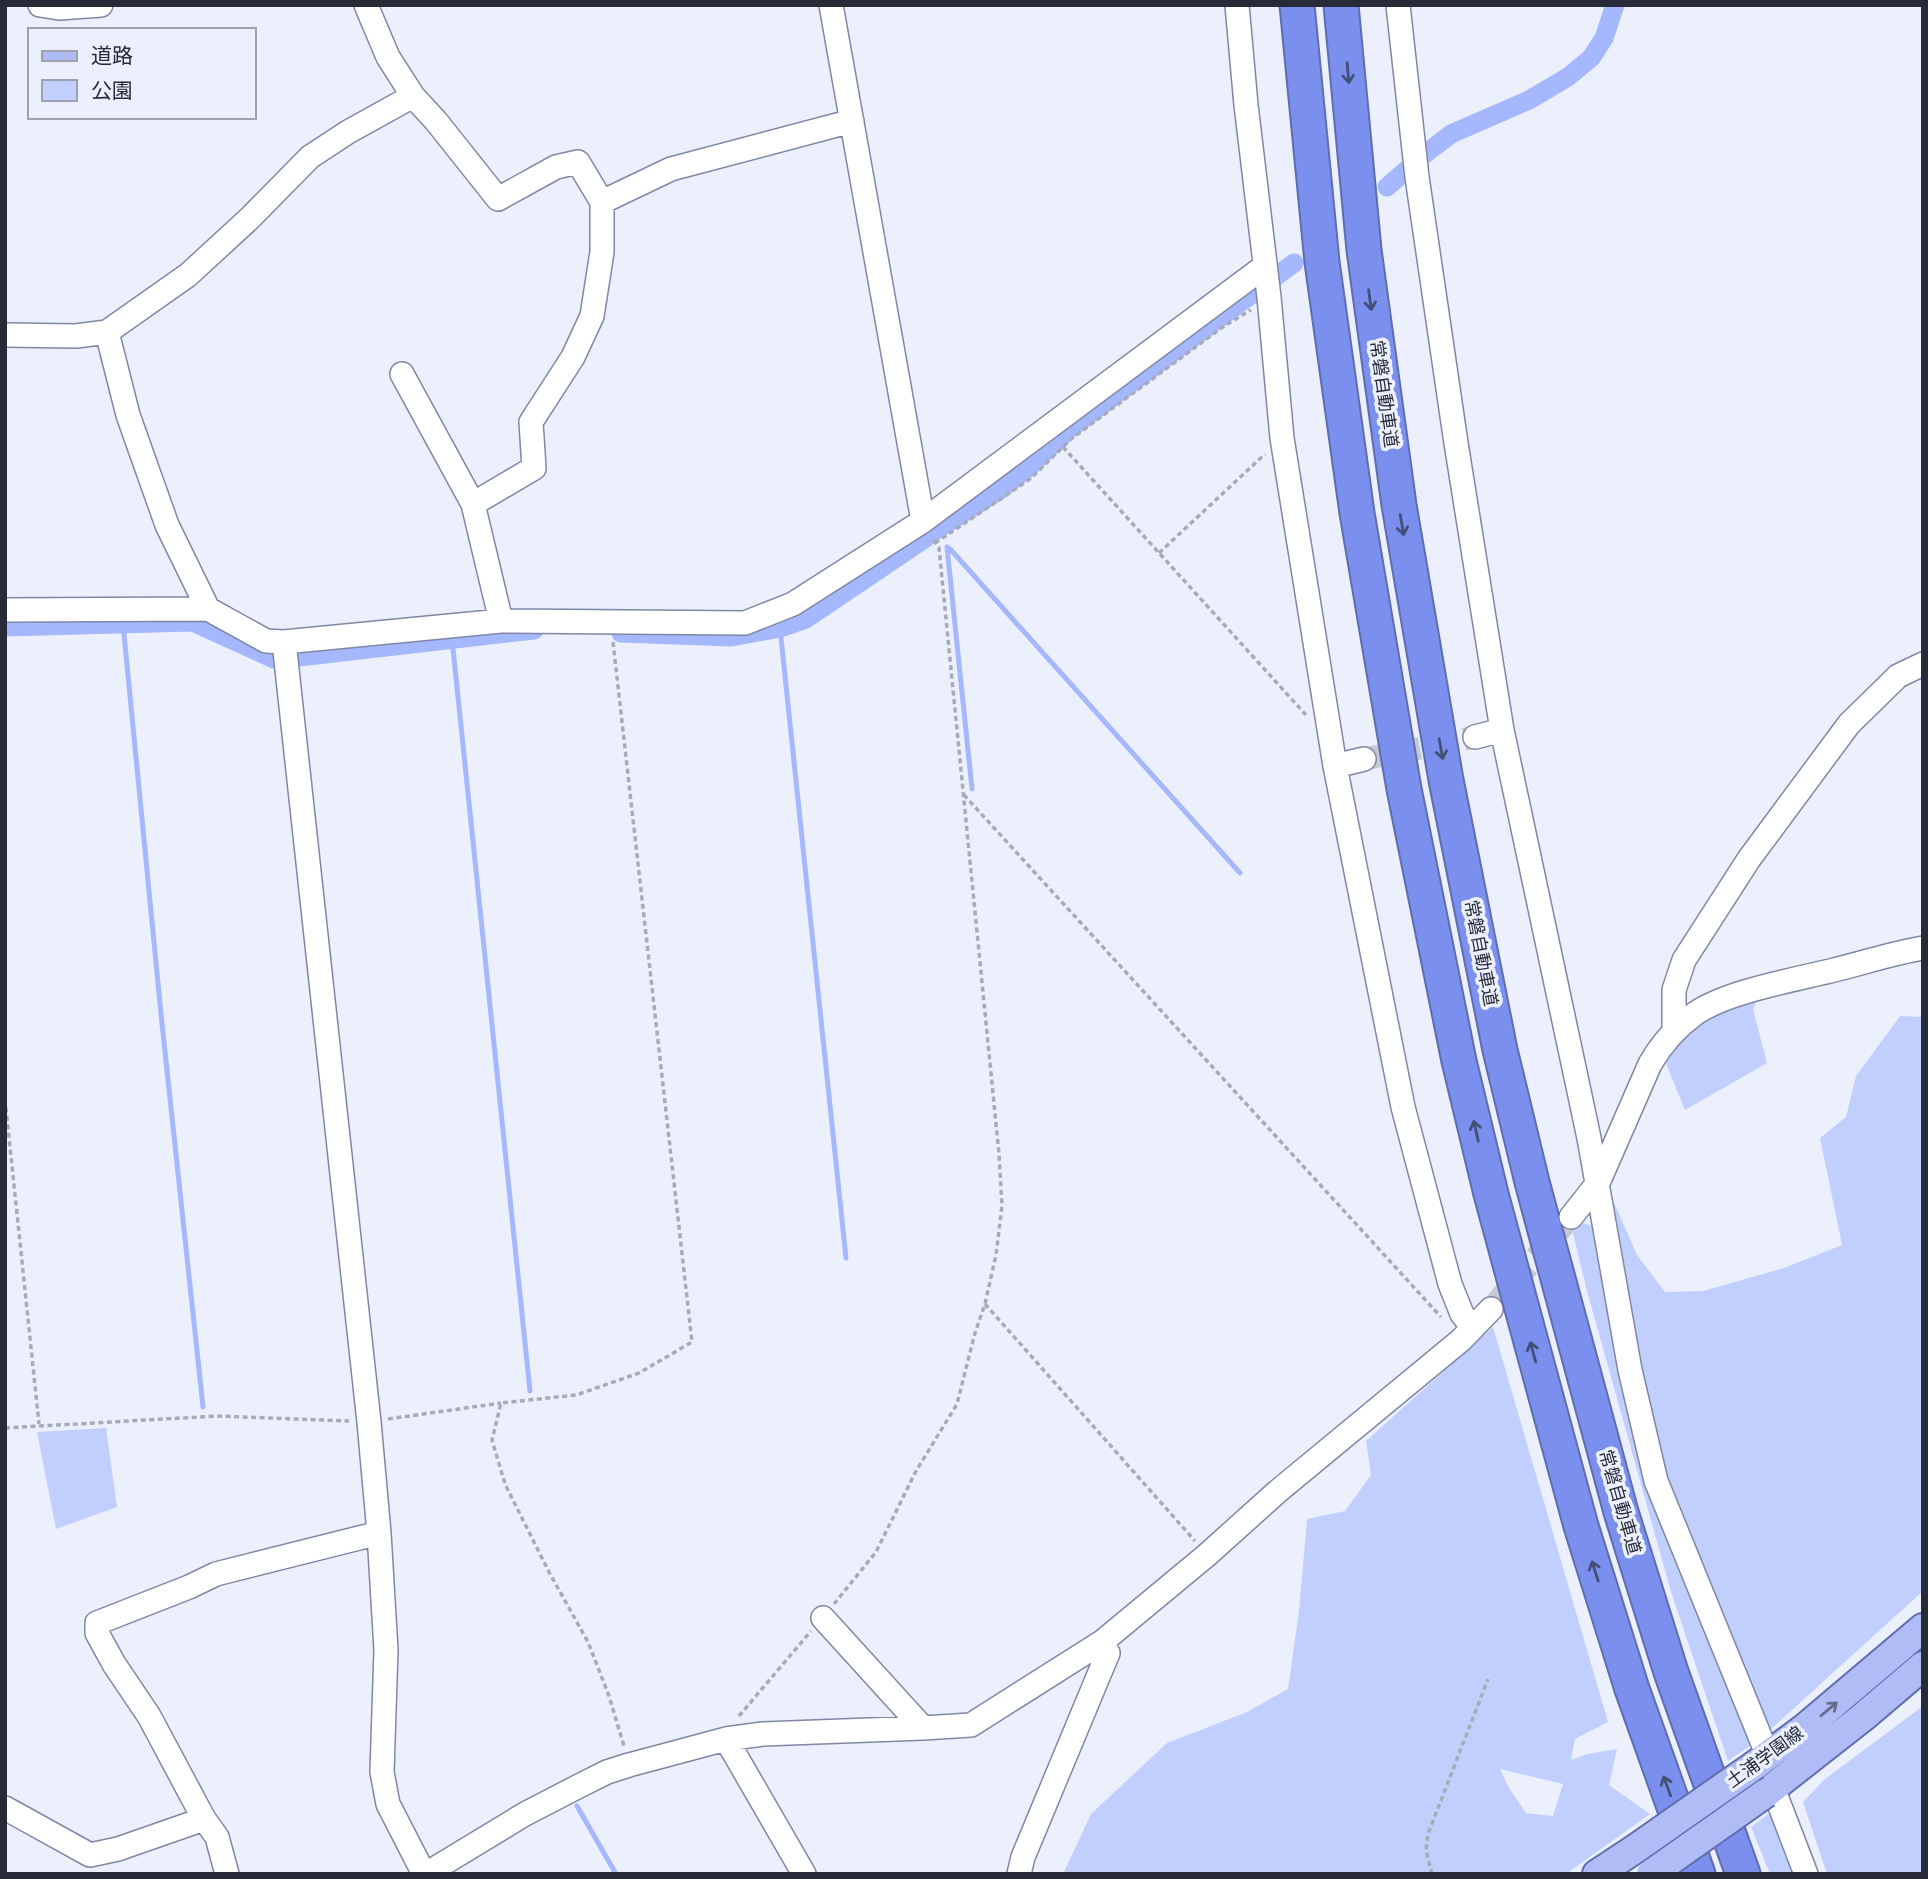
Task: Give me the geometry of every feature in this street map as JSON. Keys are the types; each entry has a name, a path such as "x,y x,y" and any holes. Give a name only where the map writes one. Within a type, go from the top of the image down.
{"highway":[{"path":"1297,5 1322,262 1357,513 1404,789 1459,1061 1491,1194 1581,1526 1632,1689 1698,1874"},
{"name":"常磐自動車道","path":"1341,5 1363,250 1399,505 1446,780 1500,1050 1532,1182 1621,1511 1671,1672 1743,1874"}],"main road":[{"name":"土浦学園線","path":"1597,1874 1762,1761 1923,1628"},
{"name":"土浦学園線","path":"1651,1874 1770,1790 1863,1717 1923,1665"}],"street":[{"path":"40,5 59,8 101,5"},
{"path":"366,5 387,57 413,96 498,199 556,167 578,162 601,202 601,252 592,316 573,357 531,422 534,468 473,504"},
{"path":"831,5 923,521"},
{"path":"1237,5 1282,439 1334,755 1403,1107 1450,1284 1467,1334"},
{"path":"1398,5 1417,177 1455,443 1502,730 1598,1183 1630,1370 1656,1481 1762,1761"},
{"path":"5,335 76,337 107,331 188,275 250,218 310,157 348,132 413,96"},
{"path":"601,202 671,169 852,121"},
{"path":"5,610 208,609 265,641 284,642 501,621 745,623 793,604 923,521 1265,266"},
{"path":"107,331 128,415 167,525 208,609"},
{"path":"402,374 473,504 501,621"},
{"path":"284,642 379,1533 386,1650 382,1772 388,1804 425,1874 548,1802 607,1772 629,1765 726,1739 763,1734 971,1725 1102,1642 1467,1334 1491,1309"},
{"path":"1674,1030 1674,990 1684,960 1749,859 1849,724 1899,676 1923,664"},
{"path":"1475,737 1502,730"},
{"path":"1334,755 1364,759"},
{"path":"1571,1217 1598,1183 1650,1064 1674,1030 1698,1012 1722,1000 1923,948"},
{"path":"227,1874 217,1837 204,1819 149,1716 114,1664 97,1633 97,1622 190,1587 216,1574 379,1533"},
{"path":"823,1618 923,1728"},
{"path":"1019,1874 1023,1857 1108,1653 1102,1642"},
{"path":"726,1739 804,1874"},
{"path":"1770,1790 1806,1874"},
{"path":"5,1808 90,1855 118,1850 204,1819"}],"path":[{"path":"935,543 1030,479 1063,447 1224,326 1269,297"},
{"path":"1159,553 1282,439"},
{"path":"1063,447 1334,755"},
{"path":"726,1739 733,1722 876,1552 916,1471 957,1404 996,1255 1002,1206 998,1141 939,548 923,521"},
{"path":"5,1428 217,1416 369,1422 576,1395 639,1373 692,1342 611,622"},
{"path":"963,794 1467,1334"},
{"path":"5,1099 39,1425"},
{"path":"985,1304 1207,1555"},
{"path":"500,1404 492,1440 505,1484 587,1642 609,1696 629,1765"},
{"path":"1432,1874 1426,1851 1428,1834 1488,1679"}],"green space":[{"path":"1757,999 1753,1009 1767,1063 1685,1110 1665,1058 1708,1017"},
{"path":"1900,1016 1923,1017 1923,1591 1770,1730 1666,1476 1625,1300 1613,1200 1637,1255 1665,1292 1703,1291 1784,1268 1842,1245 1820,1138 1846,1117 1856,1076"},
{"path":"1578,1221 1594,1227 1646,1477 1753,1744 1728,1761 1671,1592 1587,1291 1571,1225"},
{"path":"1493,1327 1608,1722 1575,1739 1571,1760 1587,1754 1617,1749 1609,1785 1650,1814 1566,1874 1063,1874 1091,1814 1167,1743 1247,1712 1288,1689 1299,1611 1307,1519 1345,1511 1371,1475 1366,1441","holes":["1500,1769 1563,1784 1553,1816 1526,1813"]},
{"path":"106,1428 117,1507 56,1529 37,1432"},
{"path":"1923,1706 1923,1874 1827,1874 1803,1802 1825,1779"},
{"path":"1775,1809 1798,1874 1770,1874 1751,1827"}],"waterway":[{"path":"1425,154 1451,134 1529,100 1568,77 1591,58 1604,38 1615,5"},
{"path":"1387,187 1410,167"},
{"path":"1275,277 1294,263"},
{"path":"935,531 1000,490 1068,430 1256,291"},
{"path":"621,633 731,637 780,628 806,619 926,538"},
{"path":"947,547 1240,873"},
{"path":"947,547 972,789"},
{"path":"5,627 193,622 274,659"},
{"path":"123,624 203,1407"},
{"path":"780,628 846,1258"},
{"path":"299,657 534,630"},
{"path":"452,639 530,1391"},
{"path":"577,1806 616,1874"}],"tunnel":[{"path":"1364,759 1475,737"},
{"path":"1491,1309 1571,1217"}]}
